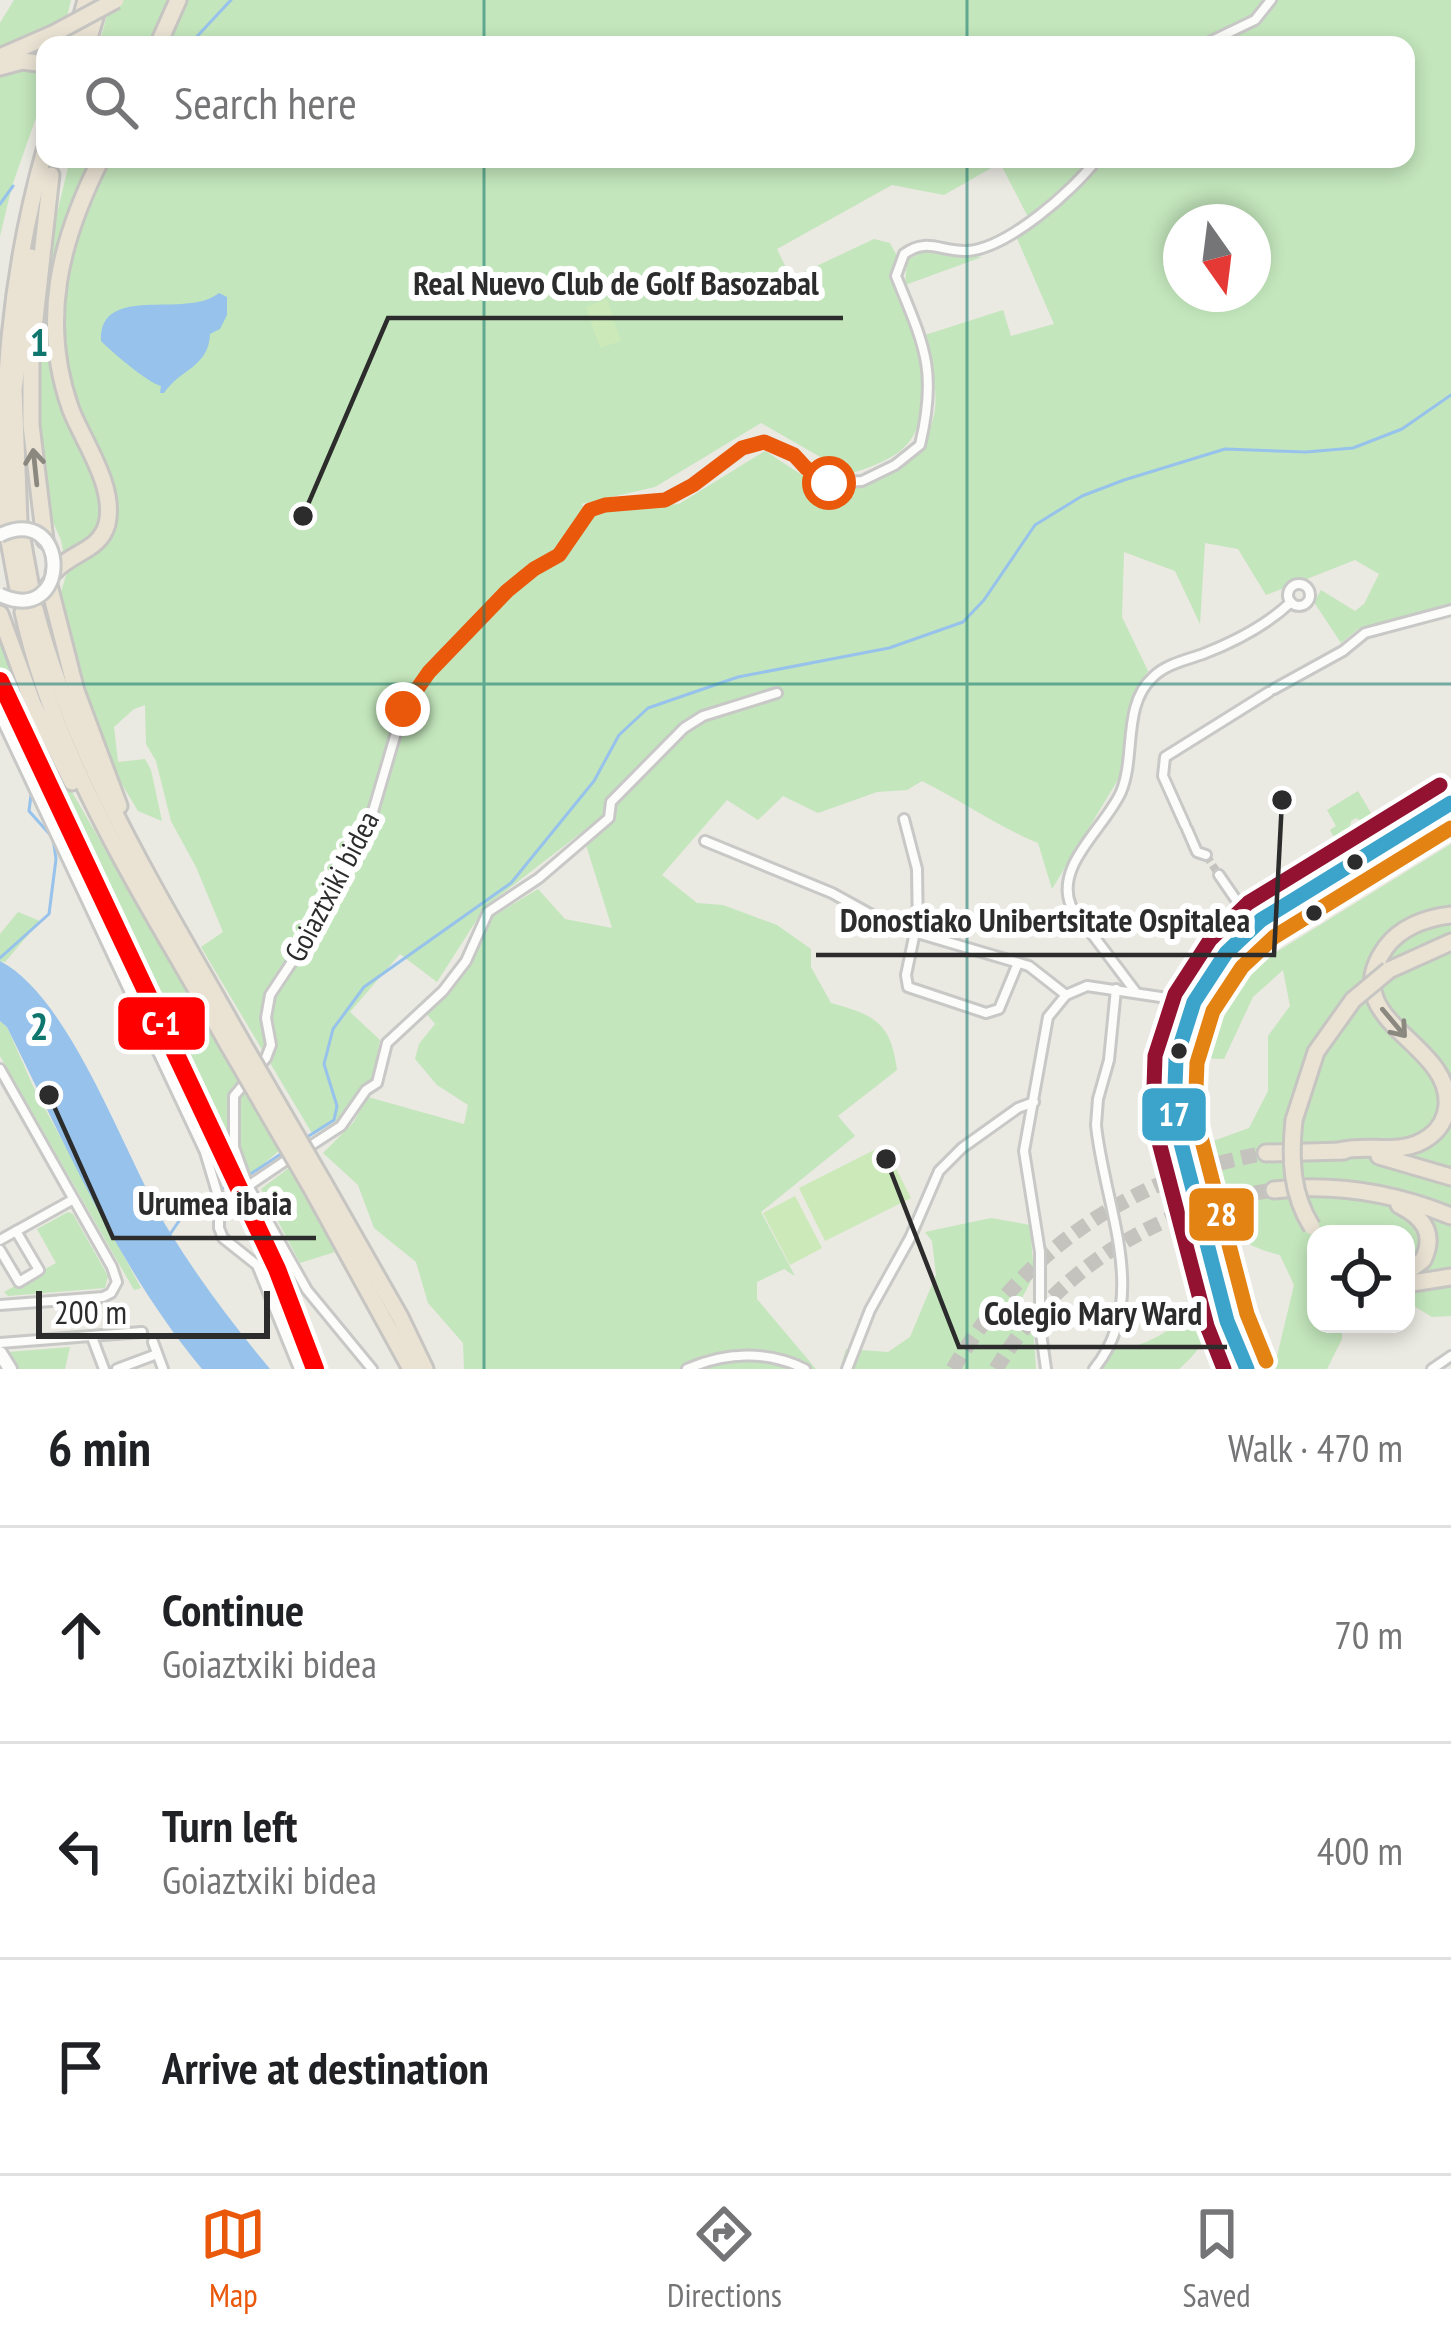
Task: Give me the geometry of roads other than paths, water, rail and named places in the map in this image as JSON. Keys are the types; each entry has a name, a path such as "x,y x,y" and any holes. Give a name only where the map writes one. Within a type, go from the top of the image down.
{"highway":[{"path":"76,36 86,0"},
{"path":"90,36 100,0"},
{"path":"48,36 116,0"},
{"path":"162,36 178,0"},
{"path":"0,57 36,41"},
{"path":"0,67 36,63"},
{"path":"40,168 11,290 1,428 11,532 63,737 117,848 400,1317 424,1369"},
{"path":"11,532 17,350 28,274 53,168"},
{"path":"53,168 33,315 30,392 35,470 48,544 81,552"},
{"path":"79,202 87,168"},
{"path":"96,168 58,268 55,321 66,392 108,501 105,530 52,579 87,723 143,855 144,869"},
{"path":"0,291 26,201 34,189"},
{"path":"27,603 75,734 106,801 235,1042"},
{"path":"0,614 53,748 105,839 117,848"},
{"path":"1266,1153 1408,1147 1430,1136 1442,1123 1448,1103 1445,1080 1432,1060 1388,1020 1378,1003 1375,982 1382,955 1396,936 1418,922 1451,915"},
{"path":"1312,1225 1299,1201 1293,1174 1294,1120 1316,1052 1353,1000 1389,970 1446,944"},
{"path":"1339,1151 1413,1163 1451,1178"},
{"path":"317,1184 411,1369"},
{"path":"1274,1190 1311,1188 1387,1196 1451,1216"},
{"path":"1387,1196 1420,1218 1429,1235 1426,1254 1415,1268"},
{"path":"1415,1283 1451,1277"}],"main road":[{"path":"0,595 31,599 52,579 48,544 23,530 11,532"},
{"path":"1251,1369 1227,1321 1178,1139 1174,1075 1194,1002 1217,964 1254,926 1451,803"},
{"path":"1194,1002 1218,988 1281,928 1451,824"},
{"path":"1254,926 1256,949"},
{"path":"1217,964 1210,983 1218,988"},
{"path":"1189,1046 1218,988"},
{"path":"1194,1002 1196,1018 1182,1087 1185,1138 1251,1369"},
{"path":"0,1353 10,1369"}],"street":[{"path":"1222,36 1255,20 1271,0"},
{"name":"Goiaztxiki bidea","path":"248,1186 234,1147 234,1096 266,1058 271,1045 266,1018 270,995 321,918 369,825 403,709 429,672 507,591 559,555 590,510 665,500 742,448 764,442 794,455 829,483 862,481 908,455 920,445 931,385 916,323 896,276 904,254 924,244 967,251 1007,235 1064,196 1089,168"},
{"path":"1135,991 1071,906 1066,889 1069,871 1122,789 1136,707 1155,674 1244,635 1292,602"},
{"path":"1202,854 1163,776 1166,757 1365,633 1451,610"},
{"path":"372,1369 307,1290 248,1186 348,1120 378,1081 387,1043 443,991 466,961 488,912 539,878 609,818 610,802 684,728 704,716 777,693"},
{"path":"0,716 205,1152 219,1199 223,1238 257,1265 299,1369"},
{"path":"904,820 917,869 916,932 905,975 908,987 986,1013 999,1010 1018,963"},
{"path":"705,841 832,893 890,925 1018,963 1044,976 1066,995"},
{"path":"1219,875 1254,926"},
{"path":"1046,1369 1040,1326 1040,1252 1025,1140 1046,1024 1066,995 1087,986 1194,1002"},
{"path":"1094,1369 1108,1352 1124,1304 1096,1125 1116,989"},
{"path":"0,1070 116,1274 111,1293 2,1301"},
{"path":"847,1369 869,1310 910,1238 939,1171 962,1148 1034,1102"},
{"path":"0,1240 72,1199"},
{"path":"0,1250 19,1282 39,1270 16,1231"},
{"path":"0,1343 142,1332"},
{"path":"92,1336 104,1369"},
{"path":"153,1342 163,1369"},
{"path":"116,1369 158,1354"},
{"path":"687,1369 746,1355 805,1369"},
{"path":"1432,1369 1448,1361"}],"water":[{"path":"219,293 227,297 227,315 220,329 210,334 199,361 164,393 101,341 104,323 114,312 186,304"},
{"path":"0,961 51,1010 96,1085 171,1234 270,1369 202,1369 144,1289 0,1021"}],"waterway":[{"path":"197,36 231,0"},
{"path":"0,204 13,186"},
{"path":"304,1139 334,1120 337,1106 324,1064 333,1029 364,987 511,883 594,781 619,735 648,708 738,677 889,648 963,622 984,600 1035,525 1082,496 1225,449 1306,452 1353,448 1402,429 1451,395"},
{"path":"0,640 44,760"},
{"path":"0,958 49,914 56,859 53,838 29,811 31,795"},
{"path":"249,1175 281,1154"},
{"path":"168,1237 190,1205 229,1185"}],"tunnel":[{"path":"1206,855 1219,875"},
{"path":"953,1369 1012,1289 1085,1225 1170,1180 1266,1153"},
{"path":"996,1369 1049,1301 1114,1248 1190,1211 1274,1190"}],"place":[{"name":"Real Nuevo Club de Golf Basozabal","path":"303,516"},
{"name":"Donostiako Unibertsitate Ospitalea","path":"1282,800"},
{"name":"Urumea ibaia","path":"49,1095"},
{"name":"Colegio Mary Ward","path":"886,1159"}]}
